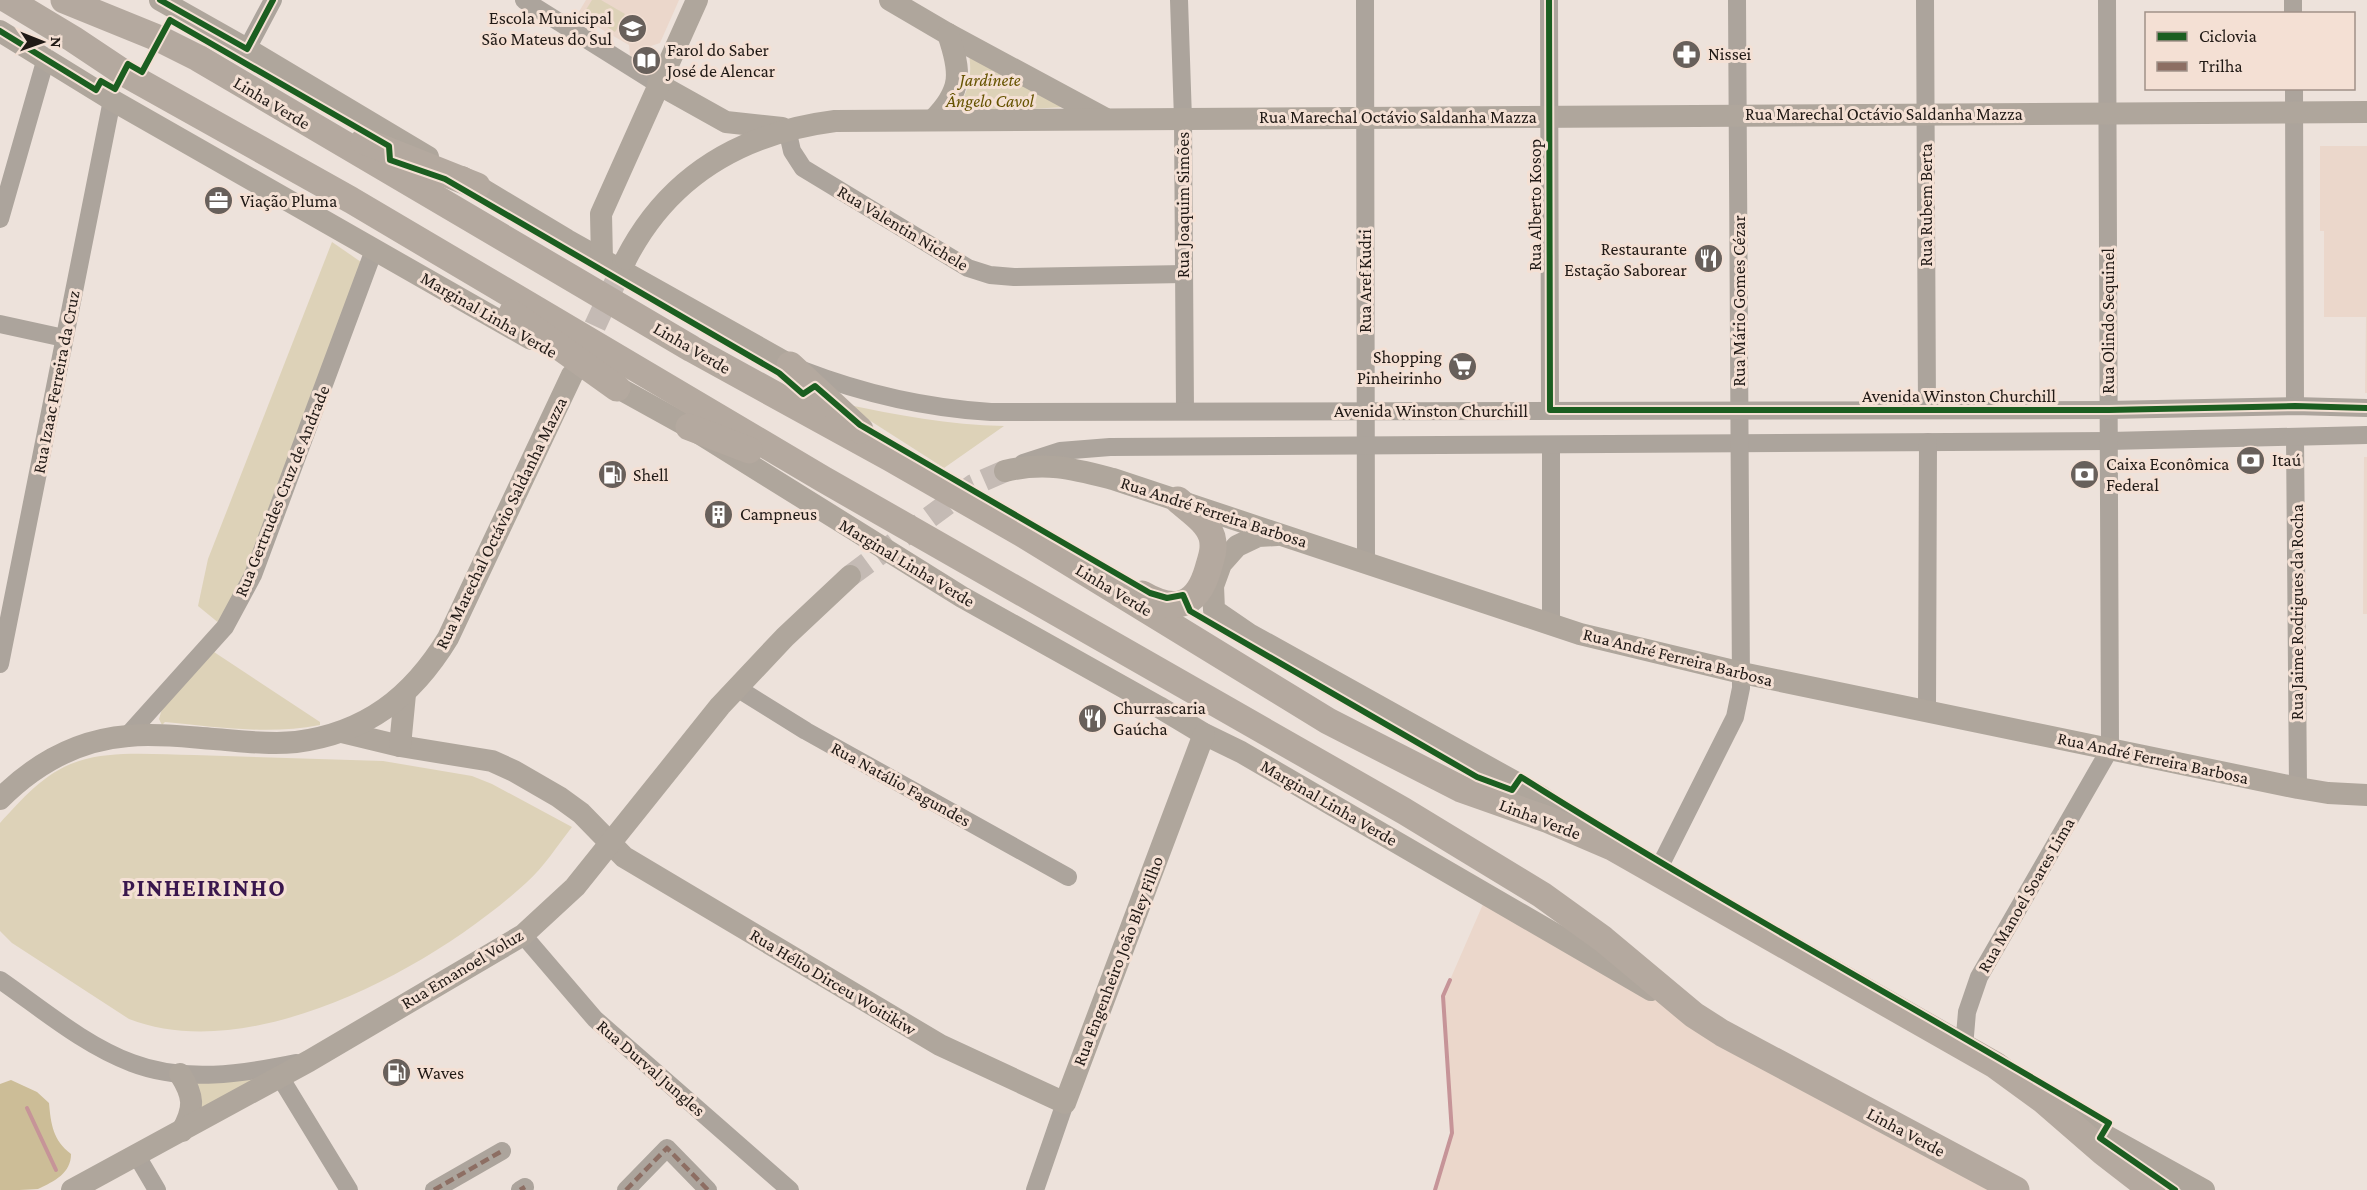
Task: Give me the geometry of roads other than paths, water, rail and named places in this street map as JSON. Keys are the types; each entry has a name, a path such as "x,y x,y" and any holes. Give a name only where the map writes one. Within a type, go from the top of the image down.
{"highway":[{"name":"Linha Verde","path":"8,0 124,73 351,200 823,479 1404,812 1542,895 1603,939 1694,1015 1732,1039 2016,1190"},
{"name":"Linha Verde","path":"64,0 88,7 198,58 692,349 1021,533 1328,721 1423,772 1461,789 1549,820 1612,848 1657,872 1995,1065 2043,1100 2103,1152 2152,1190"},
{"path":"251,90 294,103 360,139 477,186"},
{"path":"351,200 617,388"},
{"path":"790,365 890,458"},
{"path":"688,427 823,479"},
{"path":"1021,533 1042,537 1155,601 1168,605 1178,604 1192,599 1204,583 1214,550 1212,536 1204,522 1178,500"}],"main road":[{"path":"160,0 247,49 567,240 790,365"},
{"path":"602,260 601,214 697,0"},
{"path":"890,0 1106,119"},
{"name":"Marginal Linha Verde","path":"0,31 46,57 112,100 688,427 962,597 1204,734 1241,752 1694,1015"},
{"path":"933,120 947,106 958,83 957,61 948,34"},
{"path":"658,84 726,122 788,129"},
{"name":"Rua Marechal Octávio Saldanha Mazza","path":"626,259 650,218 667,199 708,164 728,152 788,129 810,124 856,120 2367,112"},
{"path":"726,122 728,152"},
{"path":"567,240 601,214"},
{"name":"Rua Marechal Octávio Saldanha Mazza","path":"0,799 10,780 60,754 82,746 127,736 151,735 275,743 303,741 342,732 370,719 405,694 425,673 448,638 572,375"},
{"name":"Rua André Ferreira Barbosa","path":"1005,471 1039,465 1067,467 1113,479 1620,645 1742,673 2298,788 2328,793 2367,795"},
{"path":"1282,535 1258,536 1237,546 1221,564 1213,586 1214,610 1249,634 1540,796 1612,848"},
{"name":"Rua Emanoel Voluz","path":"72,1190 309,1061 523,935 575,887 611,845 720,706 792,630 850,576"},
{"path":"400,746 405,694"},
{"name":"Rua Hélio Dirceu Woitikiw","path":"342,732 400,746 492,761 514,771 574,807 624,857 940,1045 1065,1103"},
{"name":"Rua Engenheiro João Bley Filho","path":"1065,1103 1204,734"},
{"path":"180,1074 188,1087 192,1102 190,1118 182,1131"},
{"path":"2043,1100 2204,1190"}],"street":[{"path":"247,49 273,0"},
{"path":"524,0 658,84"},
{"name":"Rua Joaquim Simões","path":"1179,0 1183,118 1185,411"},
{"name":"Rua Aref Kudri","path":"1365,0 1366,562"},
{"name":"Rua Alberto Kosop","path":"1549,0 1550,410"},
{"name":"Rua Mário Gomes Cézar","path":"1657,872 1735,717 1739,705 1742,673 1737,0"},
{"name":"Rua Rubem Berta","path":"1925,0 1927,410"},
{"name":"Rua Olindo Sequinel","path":"2107,0 2110,749"},
{"path":"0,219 46,57"},
{"path":"2294,90 2295,406"},
{"name":"Rua Izaac Ferreira da Cruz","path":"0,664 112,100"},
{"name":"Rua Valentin Nichele","path":"788,129 792,152 803,168 968,268 990,275 1014,277 1184,274"},
{"name":"Rua Gertrudes Cruz de Andrade","path":"127,736 225,627 253,574 374,250"},
{"path":"0,324 64,338"},
{"name":"Avenida Winston Churchill","path":"790,365 864,392 933,407 991,412 2109,410 2295,406 2367,408"},
{"name":"Avenida Winston Churchill","path":"1005,471 1041,456 1082,448 2109,441 2367,435"},
{"name":"Rua Jaime Rodrigues da Rocha","path":"2295,437 2298,788"},
{"path":"1928,442 1928,712"},
{"path":"1551,445 1551,624"},
{"name":"Rua Natálio Fagundes","path":"737,688 806,731 1068,877"},
{"name":"Rua Manoel Soares Lima","path":"1964,1047 1967,1012 1979,976 2110,749"},
{"name":"Rua Durval Jungles","path":"523,935 595,1019 790,1190"},
{"path":"0,981 108,1052 134,1064 180,1074 225,1074 309,1061"},
{"path":"280,1077 349,1190"},
{"name":"Rua Engenheiro João Bley Filho","path":"1035,1190 1065,1103"},
{"path":"626,1190 667,1148 708,1190"},
{"path":"434,1190 502,1151"},
{"path":"137,1156 158,1190"}],"waterway":[{"path":"1435,1190 1452,1133 1443,996 1450,980"},
{"path":"27,1108 56,1170"}],"tunnel":[{"path":"581,356 626,259"},
{"path":"850,576 973,485 1005,471"}],"place":[{"name":"Escola Municipal São Mateus do Sul","path":"633,28"},
{"name":"Nissei","path":"1687,54"},
{"name":"Farol do Saber José de Alencar","path":"646,60"},
{"name":"Viação Pluma","path":"219,201"},
{"name":"Restaurante Estação Saborear","path":"1708,259"},
{"name":"Shopping Pinheirinho","path":"1463,367"},
{"name":"Itaú","path":"2251,460"},
{"name":"Caixa Econômica Federal","path":"2085,474"},
{"name":"Shell","path":"612,475"},
{"name":"Campneus","path":"719,514"},
{"name":"Churrascaria Gaúcha","path":"1092,718"},
{"name":"Waves","path":"396,1073"}],"district":[{"name":"PINHEIRINHO","path":"204,887"}],"park label":[{"name":"Jardinete Ângelo Cavol","path":"990,90"}]}
